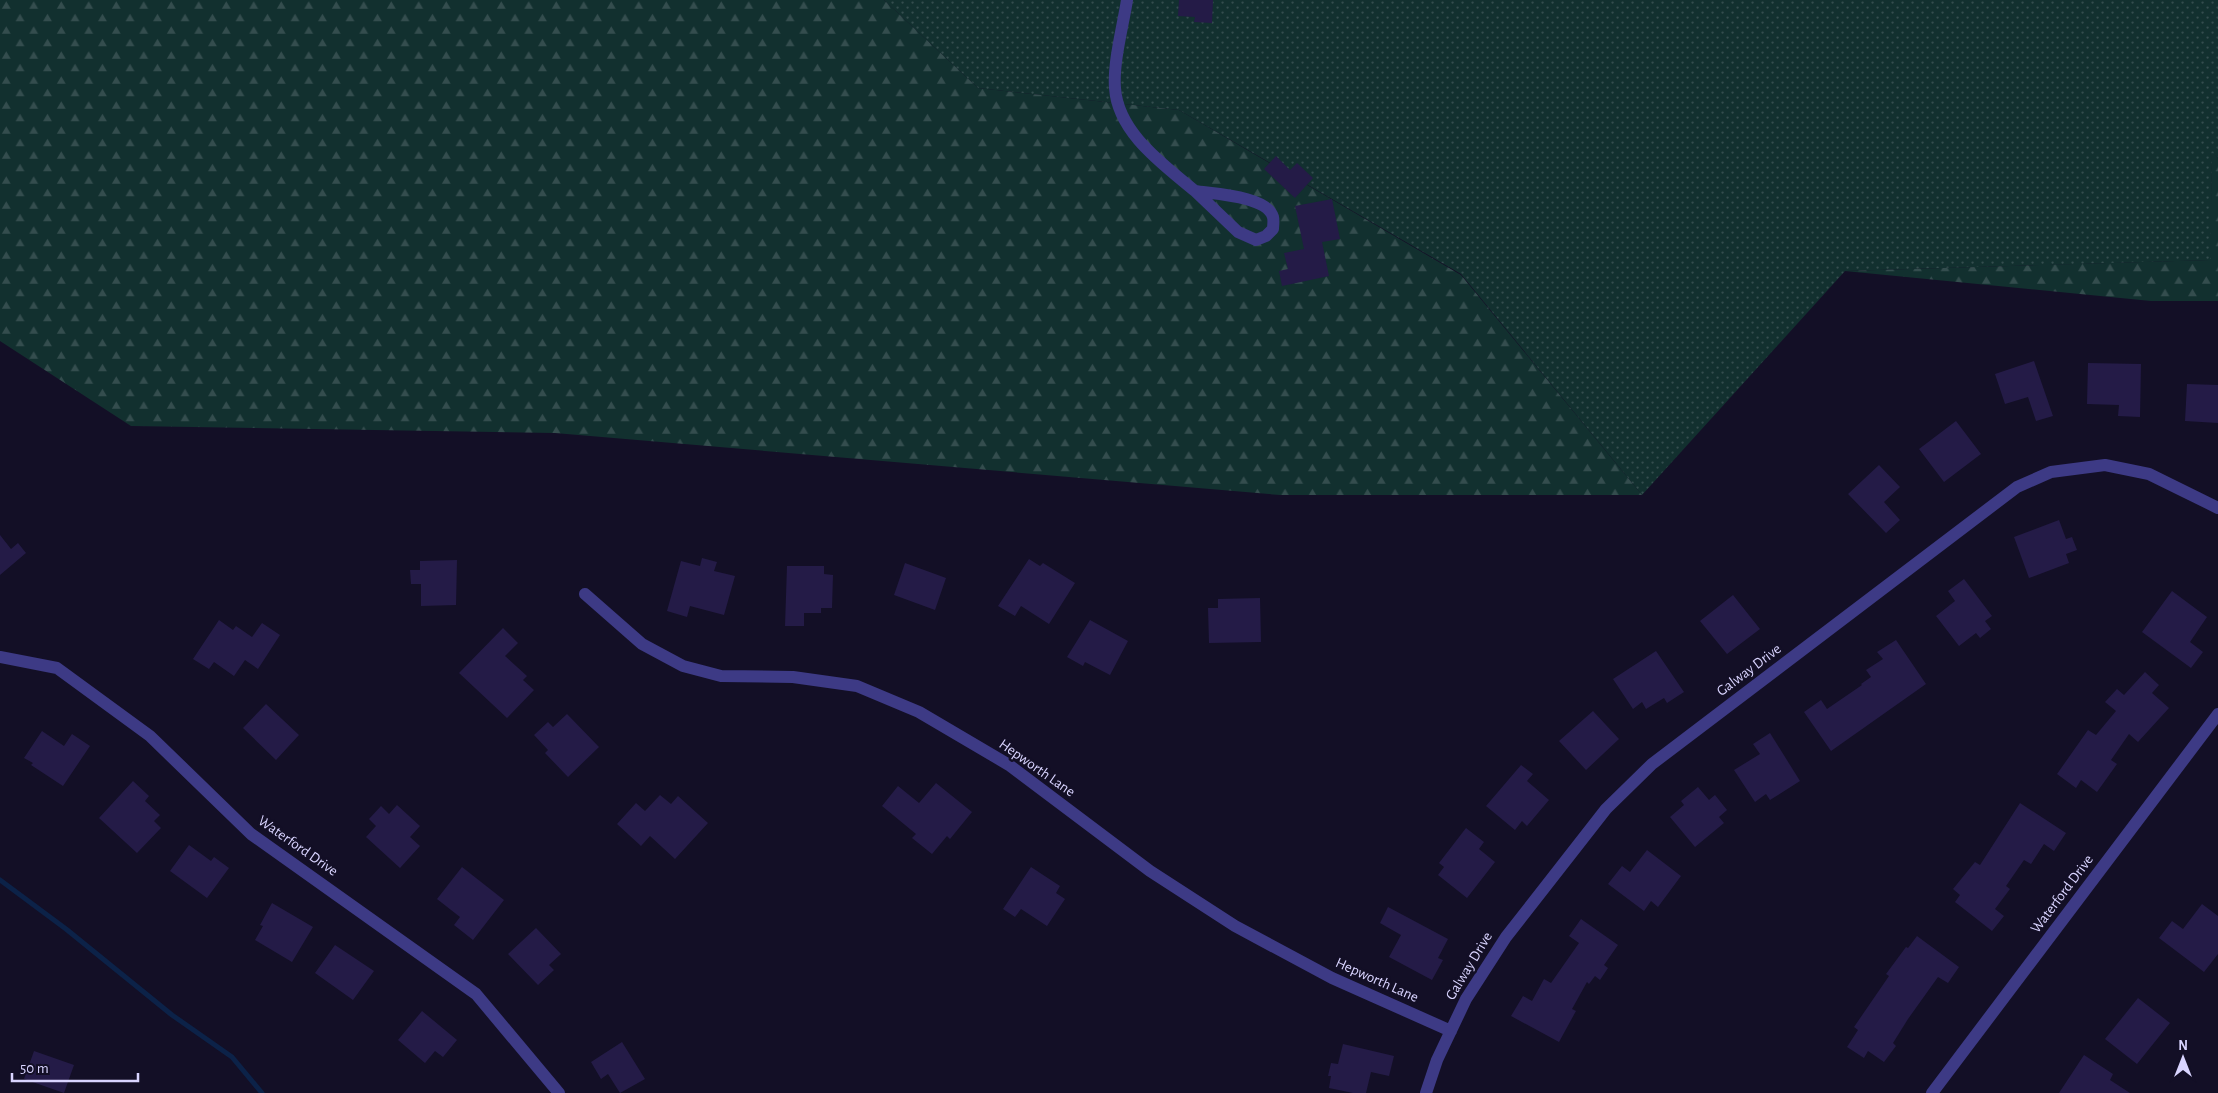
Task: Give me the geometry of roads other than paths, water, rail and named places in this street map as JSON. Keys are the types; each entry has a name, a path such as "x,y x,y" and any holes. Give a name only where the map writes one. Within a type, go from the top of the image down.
{"street":[{"path":"1127,0 1114,86 1120,112 1135,135 1156,158 1195,191 1238,232 1256,240 1266,236 1273,229 1274,218 1268,208 1255,202 1195,191"},
{"name":"Galway Drive","path":"1426,1093 1437,1060 1466,999 1506,937 1606,809 1652,764 2017,487 2051,472 2105,465 2149,474 2218,508"},
{"name":"Hepworth Lane","path":"586,594 642,644 683,666 721,676 793,677 857,686 919,712 1008,765 1150,871 1235,926 1332,978 1451,1031"},
{"name":"Waterford Drive","path":"0,656 57,668 150,736 251,834 476,994 559,1093"},
{"name":"Waterford Drive","path":"1932,1093 2218,714"}],"waterway":[{"path":"0,880 66,929 172,1015 232,1057 262,1093"}]}
